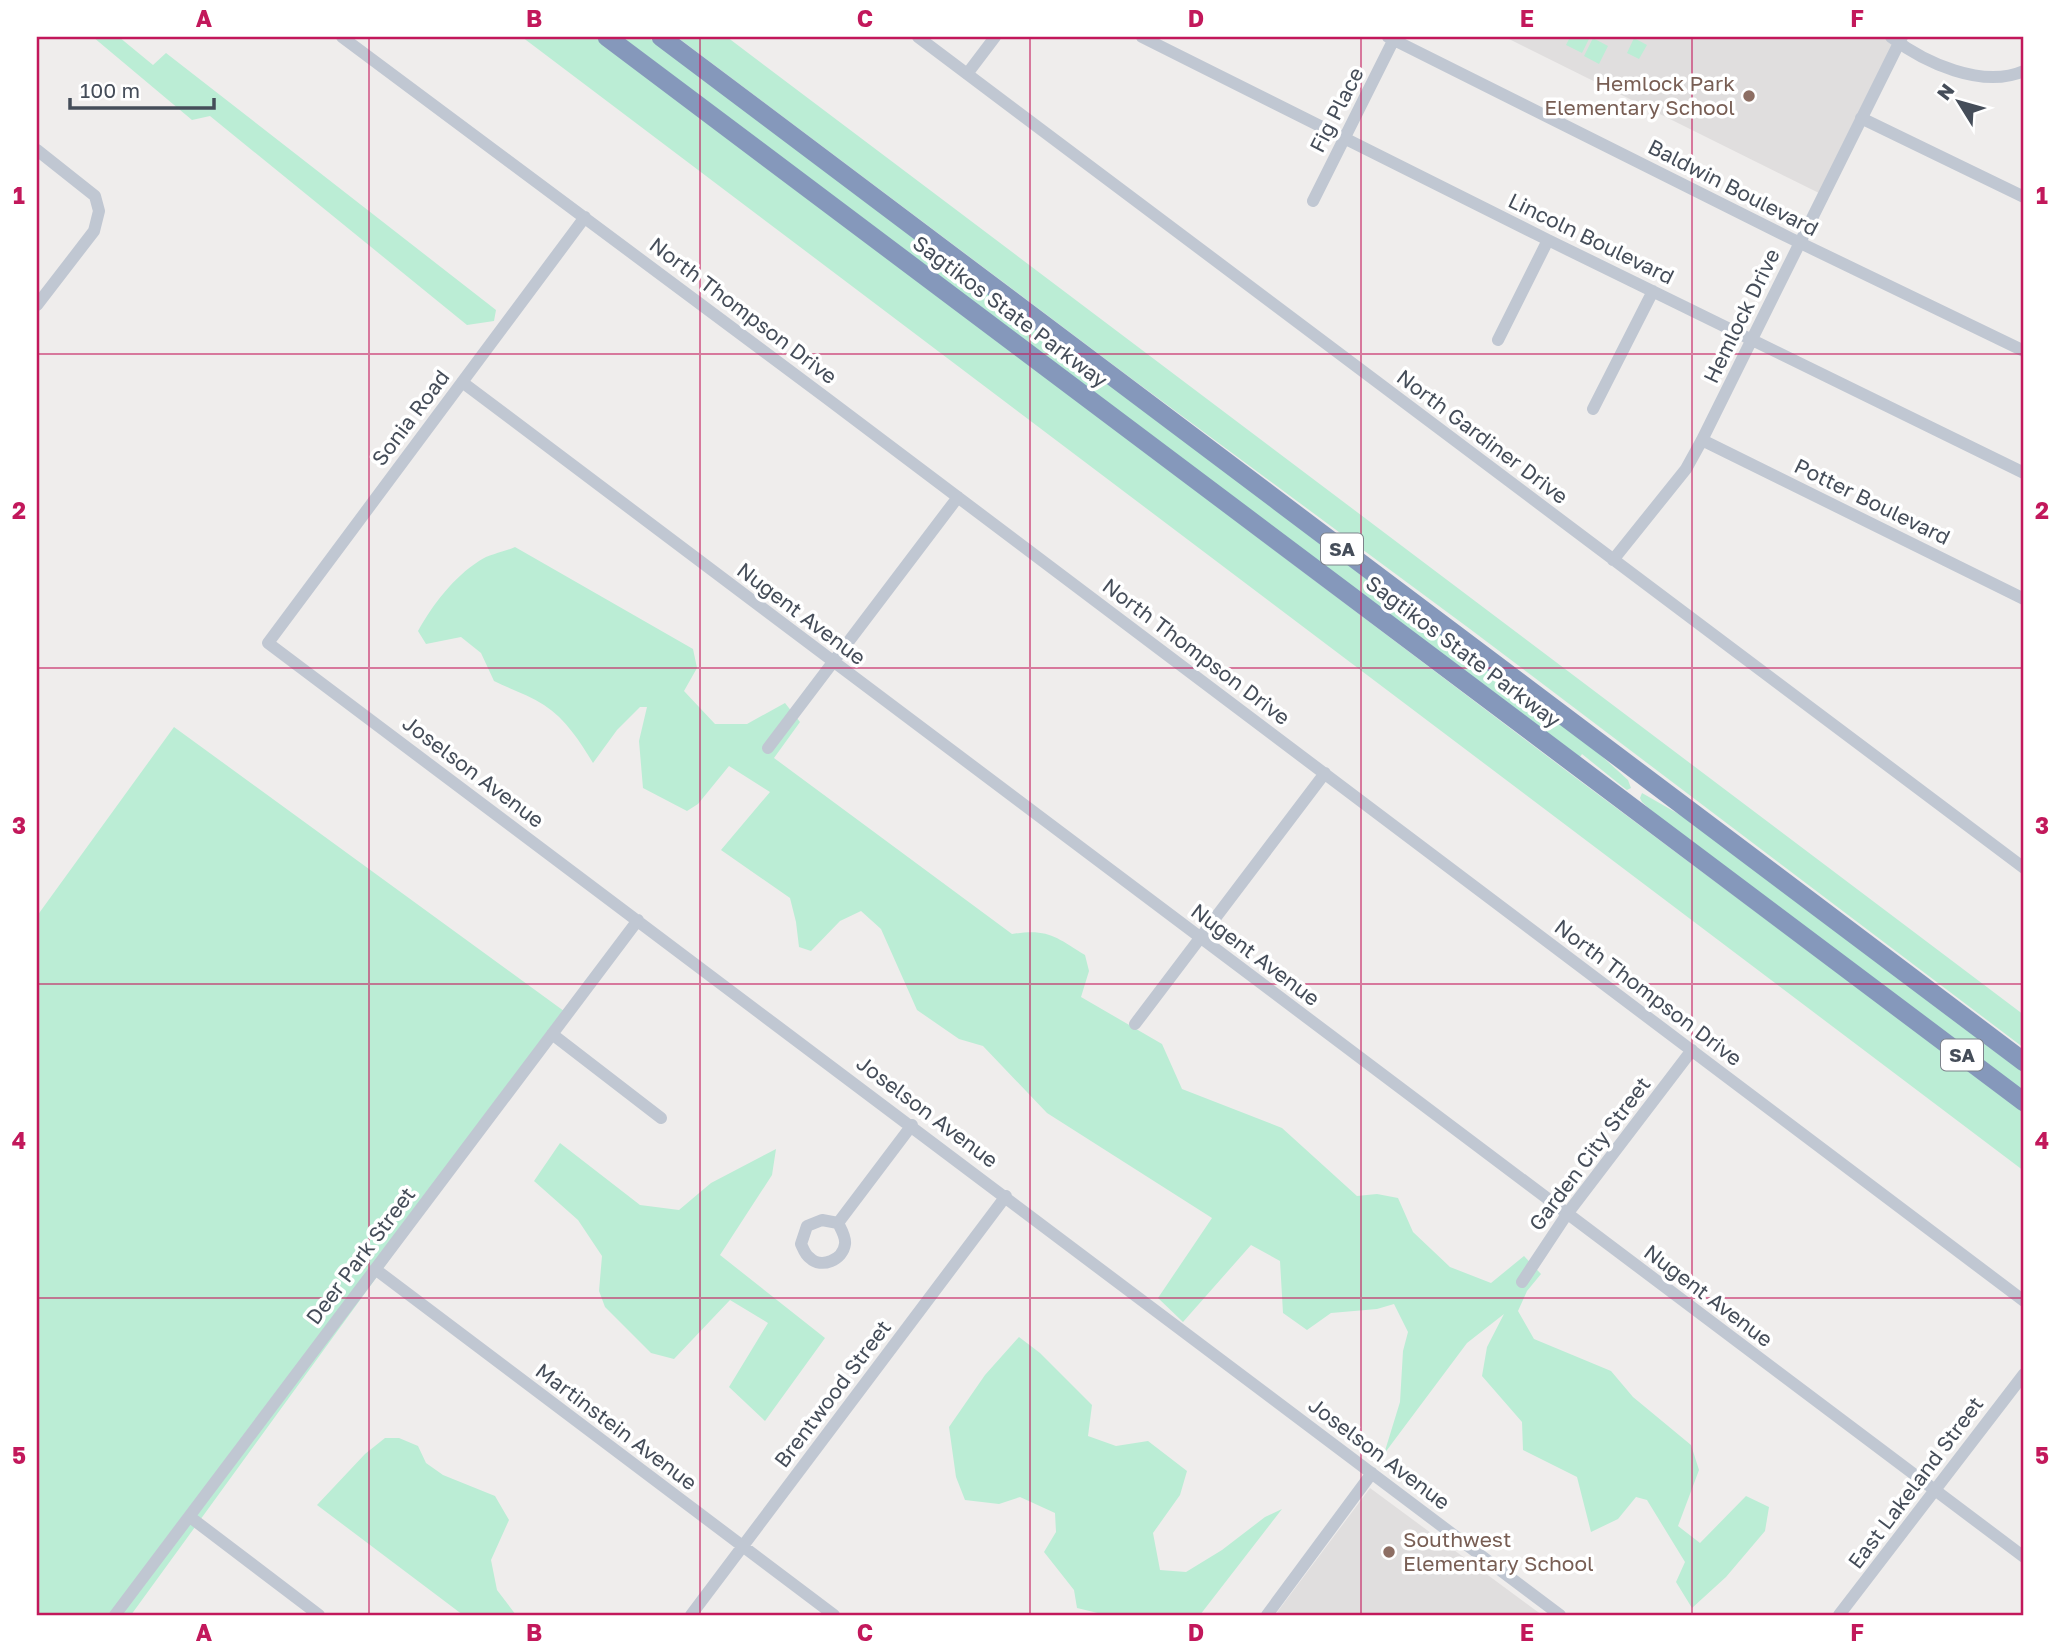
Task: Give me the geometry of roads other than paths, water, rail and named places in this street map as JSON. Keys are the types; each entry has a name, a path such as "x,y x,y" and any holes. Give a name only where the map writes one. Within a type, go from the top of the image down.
{"highway":[{"name":"Sagtikos State Parkway","path":"607,37 2024,1102"},
{"name":"Sagtikos State Parkway","path":"661,37 2024,1062"}],"street":[{"name":"North Thompson Drive","path":"342,37 958,497 2024,1301"},
{"name":"North Gardiner Drive","path":"918,37 2024,868"},
{"path":"967,74 995,37"},
{"name":"Lincoln Boulevard","path":"1142,37 2024,473"},
{"name":"Fig Place","path":"1313,201 1393,38"},
{"name":"Baldwin Boulevard","path":"1393,38 1800,243 2024,351"},
{"path":"1897,39 1945,67 1971,75 1993,78 2024,71"},
{"name":"Hemlock Drive","path":"1613,559 1686,469 1702,440 1861,118 1897,39"},
{"path":"1861,118 2024,197"},
{"path":"37,149 95,195 99,211 94,231 37,305"},
{"name":"Sonia Road","path":"268,643 585,217"},
{"path":"1498,340 1548,240"},
{"path":"1593,409 1653,291"},
{"name":"Nugent Avenue","path":"462,382 2024,1557"},
{"name":"Potter Boulevard","path":"1702,440 2024,599"},
{"path":"768,748 958,497"},
{"name":"Joselson Avenue","path":"268,643 1560,1615"},
{"path":"1135,1024 1325,774"},
{"name":"Deer Park Street","path":"115,1615 638,920"},
{"path":"552,1034 662,1118"},
{"name":"Garden City Street","path":"1522,1282 1567,1214 1692,1050"},
{"path":"838,1223 912,1125"},
{"name":"Brentwood Street","path":"691,1615 1006,1196"},
{"name":"Martinstein Avenue","path":"375,1269 834,1615"},
{"name":"East Lakeland Street","path":"1839,1615 2024,1374"},
{"path":"1267,1615 1372,1473"},
{"path":"190,1517 319,1615"}],"place":[{"name":"Hemlock Park Elementary School","path":"1749,96"},
{"name":"Southwest Elementary School","path":"1389,1552"}]}
